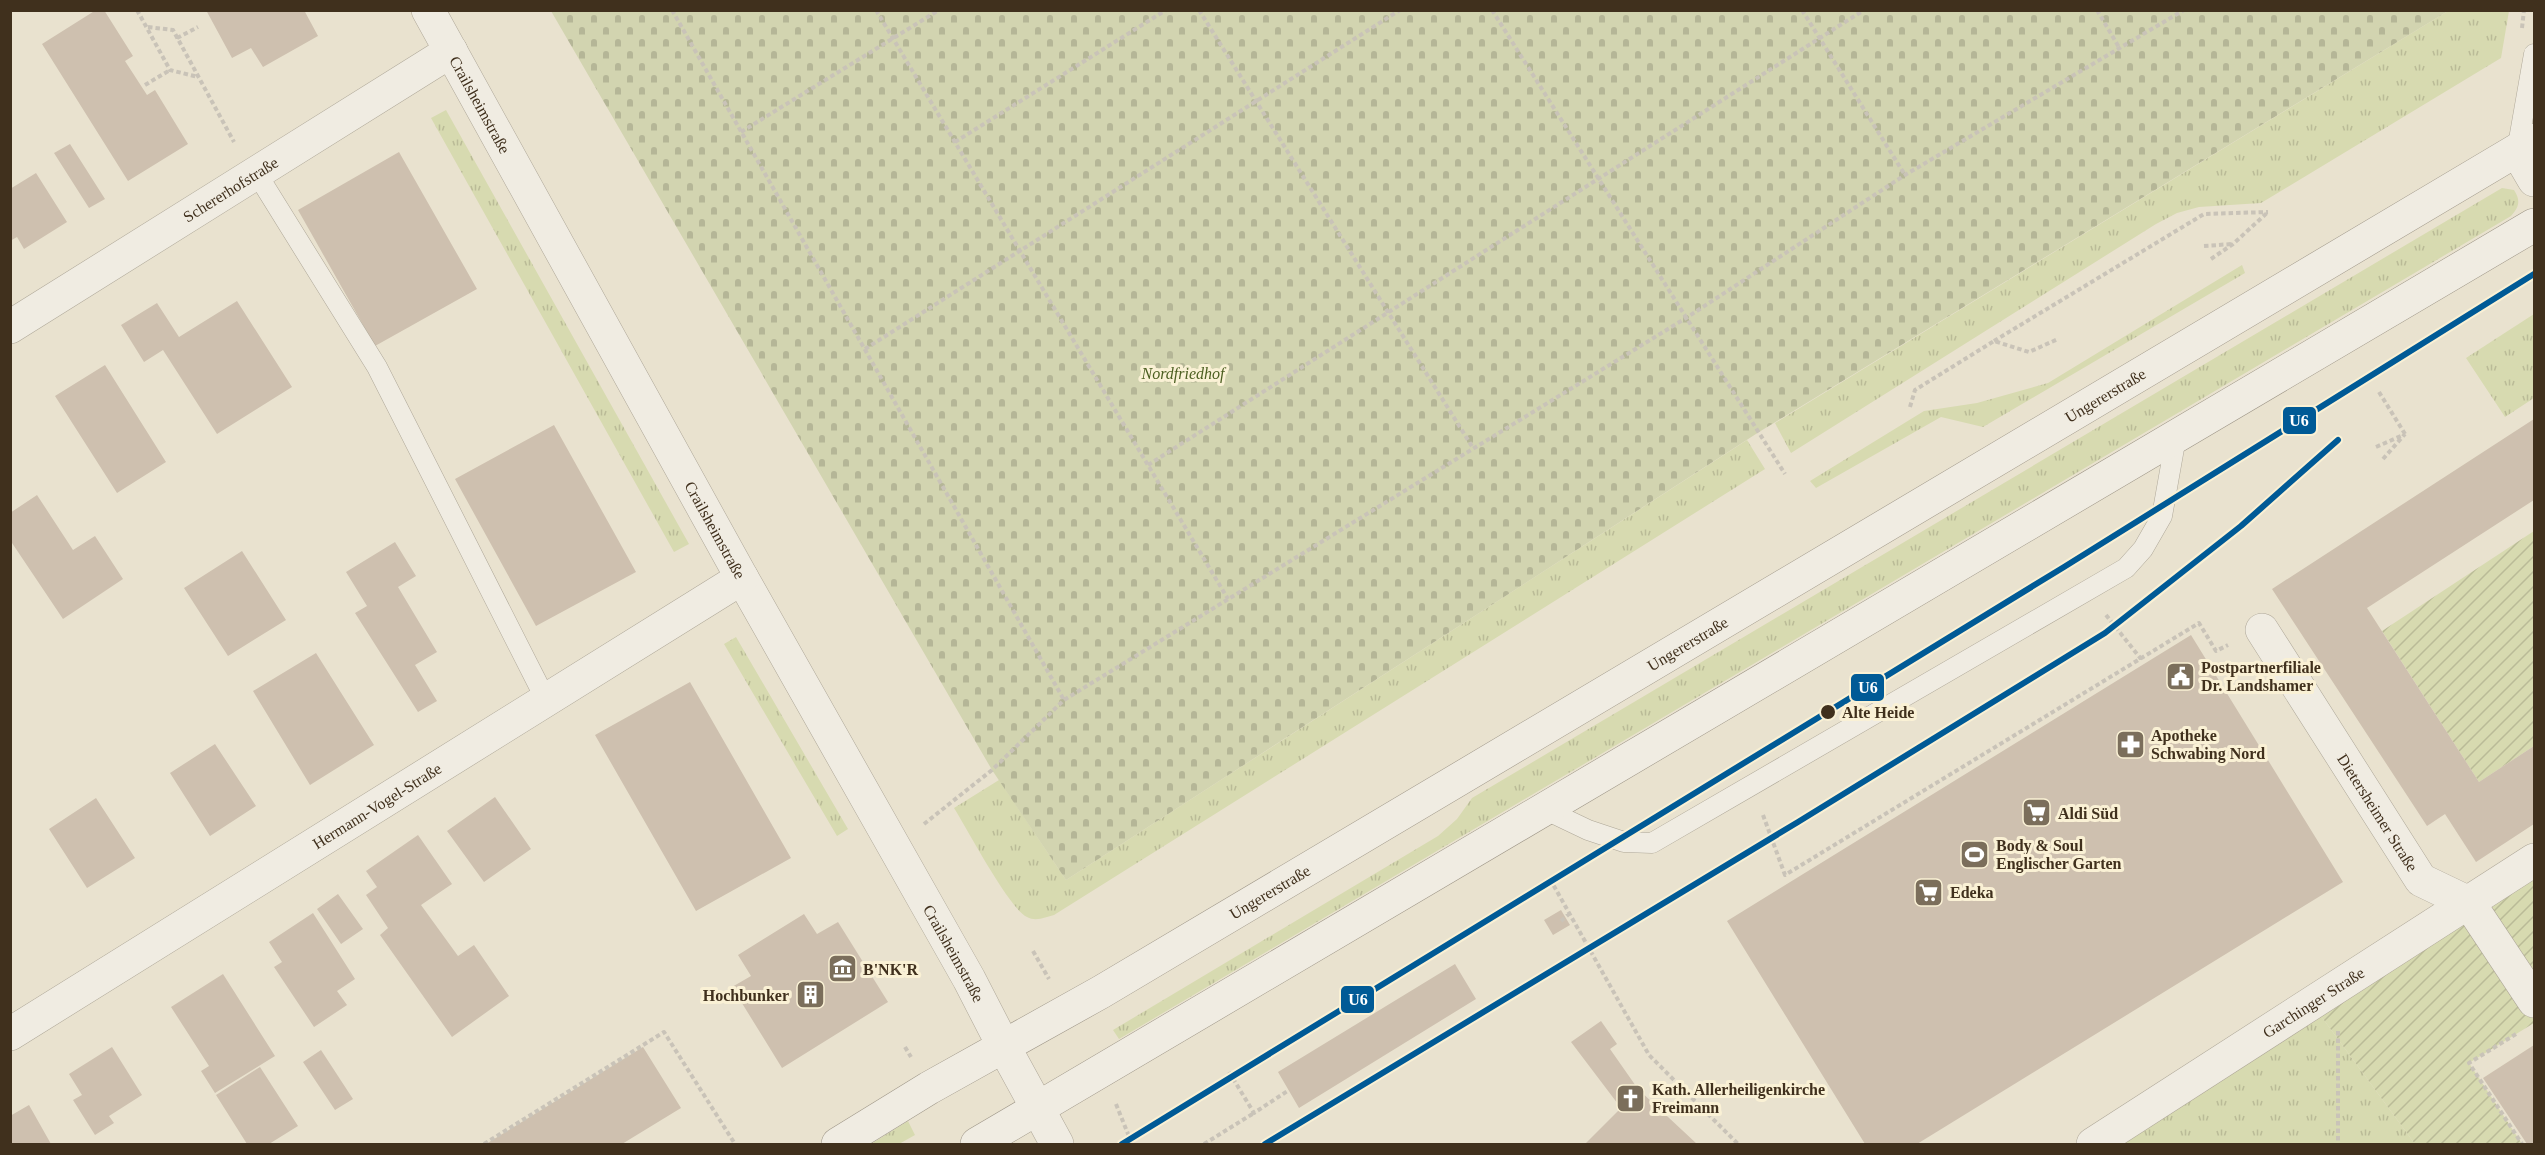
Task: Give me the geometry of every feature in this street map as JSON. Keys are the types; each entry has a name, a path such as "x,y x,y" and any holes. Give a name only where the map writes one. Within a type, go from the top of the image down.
{"street":[{"name":"Crailsheimstraße","path":"428,10 742,578 969,979 1057,1144"},
{"name":"Schererhofstraße","path":"10,327 451,51"},
{"path":"2526,146 2535,180"},
{"name":"Ungererstraße","path":"838,1144 929,1088 1152,962 2526,146"},
{"path":"977,1144 2535,225"},
{"name":"Hermann-Vogel-Straße","path":"10,1034 742,578"},
{"name":"Dietersheimer Straße","path":"2262,630 2421,880 2469,903"},
{"name":"Garchinger Straße","path":"2093,1144 2535,860"},
{"path":"2469,903 2530,1015"}],"lane":[{"path":"2526,146 2535,54"},
{"path":"257,174 378,367 546,700"},
{"path":"1544,809 1588,830 1624,842 1652,843 2116,574 2126,568 2143,549 2162,516 2176,437"}],"path":[{"path":"137,10 170,70"},
{"path":"672,10 1064,700"},
{"path":"876,10 1228,599"},
{"path":"741,132 939,10"},
{"path":"955,142 1166,10"},
{"path":"1199,10 1473,448"},
{"path":"865,349 1400,10"},
{"path":"1492,10 1785,474"},
{"path":"1802,10 1905,175"},
{"path":"1148,465 1864,10"},
{"path":"2097,10 2120,49"},
{"path":"892,845 938,815 974,785 1064,700 1686,318 1905,175 2184,10"},
{"path":"148,27 173,30 235,144"},
{"path":"177,38 198,27"},
{"path":"145,85 170,70 199,77"},
{"path":"1910,406 1915,390 2204,214 2268,212 2233,244 2211,259"},
{"path":"2204,246 2233,244"},
{"path":"1994,341 2028,352 2058,339"},
{"path":"2379,392 2405,434"},
{"path":"2376,447 2405,434"},
{"path":"2383,459 2405,434"},
{"path":"2104,612 2141,659"},
{"path":"1763,814 1785,875 2199,623 2216,651 2262,630"},
{"path":"1550,879 1649,1055 1738,1144"},
{"path":"1561,921 1570,913"},
{"path":"2325,995 2338,1025 2336,1100 2338,1144"},
{"path":"2522,1144 2469,1063 2530,1015"},
{"path":"484,1144 664,1032 735,1144"},
{"path":"1228,1072 1254,1113"},
{"path":"1204,1144 1289,1090"},
{"path":"1129,1136 1132,1144"}],"green space":[{"name":"Nordfriedhof","path":"551,11 2448,11 1759,432 1066,880 992,770"},
{"path":"2448,11 2509,11 2501,58 2261,203 2199,207 2177,213 2156,224 1791,453 1775,423"},
{"path":"446,110 689,544 674,552 431,118"},
{"path":"2502,188 2514,190 2518,197 2517,207 2511,216 1119,1039 1113,1030 1438,836 1457,819 1472,798"},
{"path":"2242,265 2245,273 1983,427 1941,417 1816,488 1810,481 1924,411 1977,403 2048,383"},
{"path":"2534,314 2534,398 2505,417 2466,358"},
{"path":"1747,440 1765,469 1054,915 1034,919 1019,911 989,867 954,808 999,780 1066,880"},
{"path":"2534,531 2534,746 2479,782 2382,631"},
{"path":"736,637 848,829 837,836 724,644"},
{"path":"2534,860 2534,1023 2469,1063 2522,1144 2415,1144 2318,1012"},
{"path":"2318,1012 2415,1144 2114,1144"},
{"path":"908,1121 915,1135 899,1144 871,1144"}],"building":[{"path":"96,10 104,10 133,56 125,61 147,95 155,90 188,144 128,181 42,44"},
{"path":"206,10 304,10 318,36 263,67 251,48 232,58"},
{"path":"70,144 105,199 89,208 54,153"},
{"path":"399,152 477,289 375,346 298,210"},
{"path":"36,173 67,222 24,249 17,237 10,241 10,189"},
{"path":"237,301 292,387 217,434 163,350 144,362 121,325 157,303 179,337"},
{"path":"105,365 166,462 117,493 55,396"},
{"path":"2534,419 2534,500 2367,608 2479,782 2534,746 2534,824 2476,862 2445,814 2427,826 2272,589"},
{"path":"554,425 636,572 536,626 455,479"},
{"path":"37,495 73,550 95,536 123,579 63,619 10,540 10,513"},
{"path":"395,542 416,576 398,587 437,652 415,665 437,701 418,712 355,613 367,606 346,572"},
{"path":"242,551 286,620 228,656 184,588"},
{"path":"2191,635 2343,882 1917,1144 1865,1144 1727,921"},
{"path":"316,653 374,745 310,785 253,691"},
{"path":"690,682 791,858 696,911 595,735"},
{"path":"215,744 256,806 210,836 170,773"},
{"path":"495,797 531,849 484,882 447,831"},
{"path":"96,798 135,858 87,888 49,829"},
{"path":"418,835 452,884 421,905 458,956 474,945 509,996 452,1037 380,935 388,928 366,895 377,887 366,871"},
{"path":"338,894 363,929 341,944 317,909"},
{"path":"1561,910 1570,925 1553,935 1544,920"},
{"path":"313,913 355,979 337,991 347,1005 314,1027 274,967 282,962 269,942"},
{"name":"Hochbunker","path":"804,914 817,934 838,922 888,1002 782,1068 732,987 751,976 738,955"},
{"path":"1455,964 1476,999 1299,1108 1278,1072"},
{"path":"223,974 275,1056 215,1093 201,1071 209,1066 171,1007"},
{"name":"Kath. Allerheiligenkirche Freimann","path":"1601,1021 1617,1044 1610,1049 1638,1089 1697,1144 1585,1144 1621,1108 1571,1042"},
{"path":"2534,1045 2534,1144 2527,1144 2483,1078"},
{"path":"112,1047 142,1095 109,1116 114,1123 95,1135 73,1100 82,1095 69,1074"},
{"path":"643,1047 681,1108 622,1144 486,1144"},
{"path":"321,1050 353,1099 335,1110 303,1062"},
{"path":"260,1067 298,1126 269,1144 247,1144 216,1095"},
{"path":"29,1105 51,1144 10,1144 10,1116"}],"transit line":[{"name":"U6","path":"1122,1144 2064,567 2534,274"},
{"name":"U6","path":"1265,1144 1798,822 2105,633 2241,526 2338,440"}],"place":[{"name":"Postpartnerfiliale Dr. Landshamer","path":"2180,676"},
{"name":"Alte Heide","path":"1828,712"},
{"name":"Apotheke Schwabing Nord","path":"2130,744"},
{"name":"Aldi Süd","path":"2037,813"},
{"name":"Body & Soul Englischer Garten","path":"1975,854"},
{"name":"Edeka","path":"1929,892"},
{"name":"B'NK'R","path":"842,969"},
{"name":"Hochbunker","path":"810,995"},
{"name":"Kath. Allerheiligenkirche Freimann","path":"1631,1098"}]}
